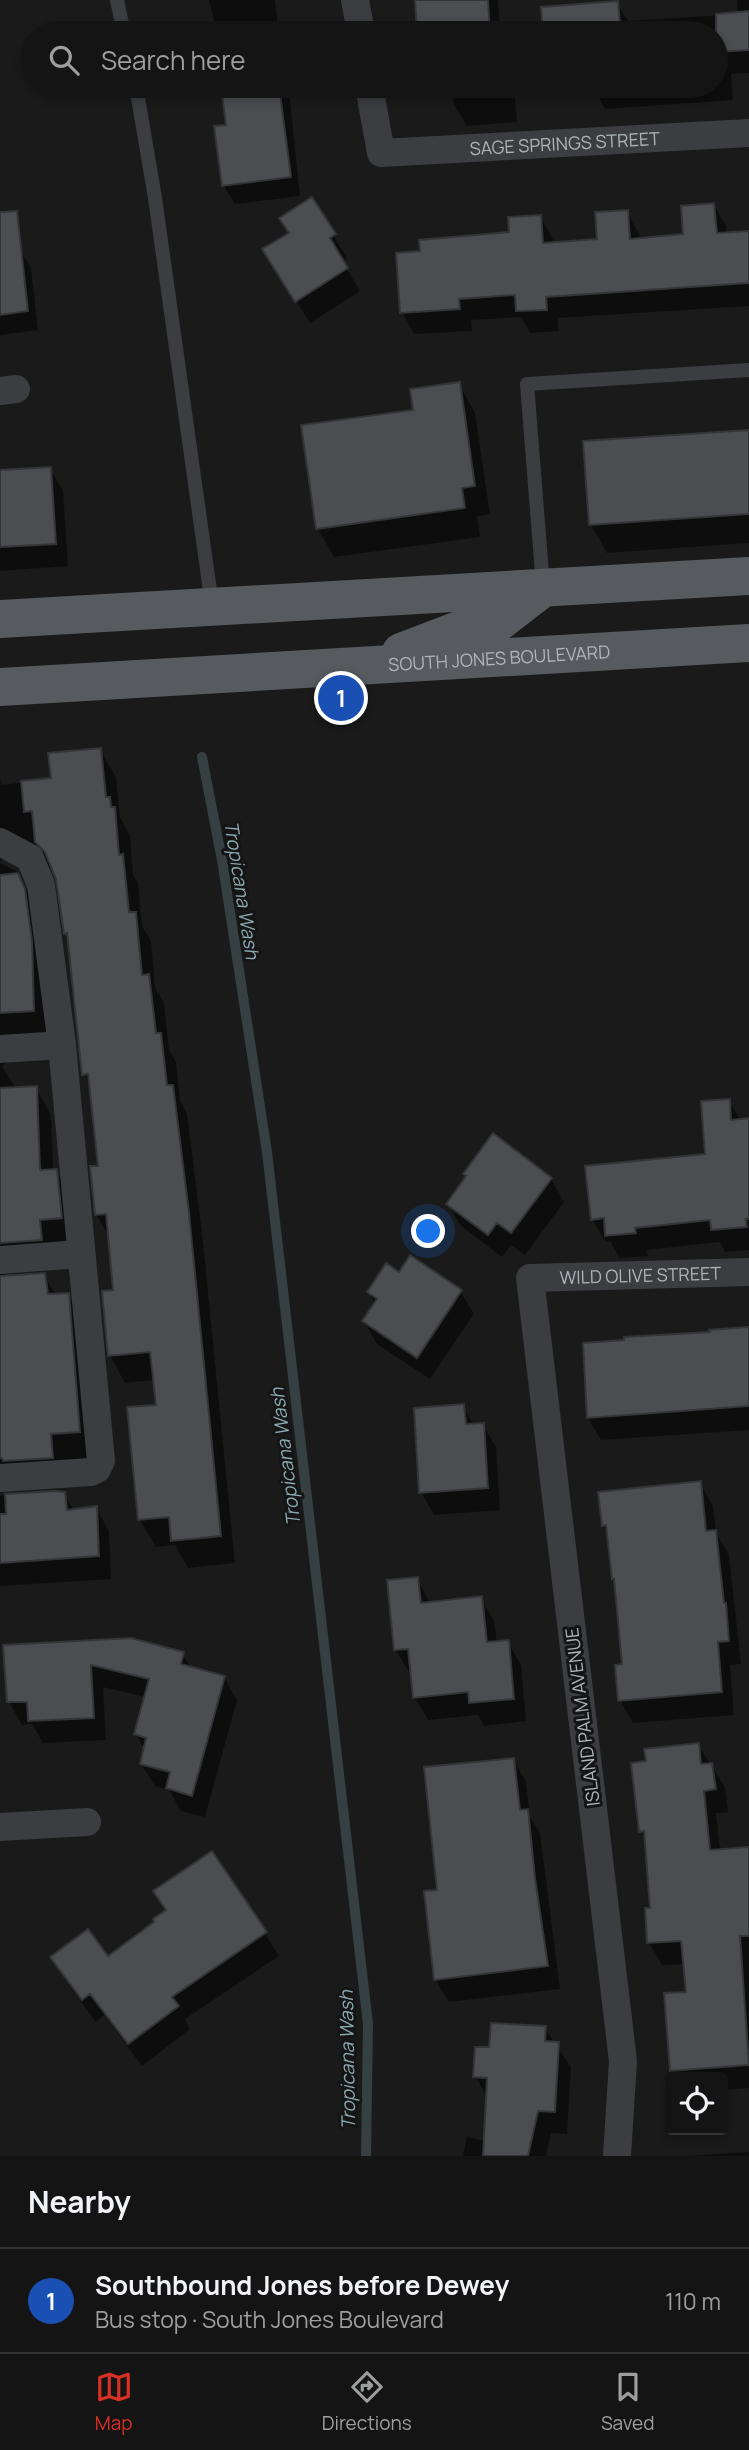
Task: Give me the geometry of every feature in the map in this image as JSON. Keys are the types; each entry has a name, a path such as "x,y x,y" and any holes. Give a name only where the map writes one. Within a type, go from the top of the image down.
{"main road":[{"path":"0,619 749,576"},
{"path":"366,665 464,628 499,622 543,588"},
{"name":"SOUTH JONES BOULEVARD","path":"0,687 749,643"}],"street":[{"path":"355,0 358,21"},
{"name":"SAGE SPRINGS STREET","path":"371,98 381,153 749,133"},
{"path":"0,842 30,858 41,886 62,1045 100,1461 97,1469 92,1472 0,1478"},
{"path":"0,1049 62,1045"},
{"path":"0,1260 80,1254"},
{"name":"WILD OLIVE STREET","path":"530,1278 749,1272"},
{"name":"ISLAND PALM AVENUE","path":"530,1278 623,2061 617,2156"},
{"path":"0,1827 87,1822"}],"lane":[{"path":"117,0 121,21"},
{"path":"138,98 155,198 212,607"},
{"path":"543,588 527,384 749,370"}],"building":[{"path":"415,0 488,0 489,21 416,21"},
{"path":"618,1 620,21 542,21 541,7"},
{"path":"749,11 749,50 728,51 728,21 716,21 716,14"},
{"path":"223,98 281,98 291,177 222,186 214,126 226,125"},
{"path":"312,197 336,234 330,238 348,268 295,302 262,249 289,233 279,218"},
{"path":"714,203 717,233 749,231 749,283 546,297 547,310 516,311 515,295 459,299 460,309 400,313 396,253 420,251 419,240 509,232 508,217 541,215 543,243 597,239 595,212 628,210 630,239 683,234 681,206"},
{"path":"17,211 28,311 0,315 0,212"},
{"path":"460,382 475,486 462,488 465,508 316,529 301,425 413,410 410,389"},
{"path":"749,430 749,514 589,525 583,441"},
{"path":"51,467 56,544 0,547 0,470"},
{"path":"101,748 106,797 110,797 111,807 115,807 119,855 123,854 129,912 136,912 142,975 149,974 156,1033 161,1033 167,1085 173,1085 189,1213 221,1536 171,1541 169,1517 138,1520 127,1407 156,1405 150,1352 108,1356 102,1291 113,1290 106,1214 95,1215 90,1166 98,1166 88,1074 82,1075 67,933 64,934 56,879 45,852 35,842 32,811 24,812 21,781 51,778 48,753"},
{"path":"18,873 25,889 32,941 34,1011 0,1013 0,875"},
{"path":"37,1086 40,1170 57,1169 62,1218 40,1220 42,1240 0,1243 0,1088"},
{"path":"730,1099 731,1120 749,1118 747,1227 711,1230 710,1220 635,1228 636,1233 605,1236 604,1218 591,1220 585,1166 705,1154 701,1101"},
{"path":"493,1133 552,1178 511,1233 497,1223 488,1235 446,1204 466,1176 463,1174"},
{"path":"410,1255 462,1290 417,1358 362,1321 377,1299 367,1292 386,1263 399,1272"},
{"path":"45,1273 48,1294 69,1293 80,1432 51,1434 53,1458 3,1461 0,1458 0,1276"},
{"path":"749,1327 749,1406 587,1418 583,1343"},
{"path":"464,1404 466,1424 484,1423 488,1488 419,1493 414,1408"},
{"path":"701,1481 706,1531 716,1530 726,1603 729,1641 718,1642 722,1692 618,1701 615,1665 622,1664 614,1579 606,1525 602,1526 598,1492"},
{"path":"65,1492 67,1510 97,1506 99,1556 0,1563 0,1514 6,1514 5,1494"},
{"path":"418,1577 421,1603 482,1596 487,1642 509,1640 514,1699 469,1703 468,1692 413,1698 408,1649 394,1650 387,1580"},
{"path":"131,1638 184,1652 181,1664 225,1676 192,1796 166,1788 170,1772 140,1764 146,1738 134,1734 149,1679 91,1665 94,1718 28,1721 27,1702 7,1702 3,1645"},
{"path":"699,1743 701,1764 712,1763 716,1789 704,1791 710,1850 749,1847 749,1936 740,1936 749,2065 670,2071 664,1993 686,1992 681,1941 647,1943 645,1908 650,1908 644,1831 639,1832 631,1763 646,1761 644,1749"},
{"path":"514,1758 520,1810 528,1809 548,1966 434,1980 424,1891 437,1890 424,1767"},
{"path":"212,1851 267,1932 172,1997 179,2006 128,2044 90,1994 82,2000 50,1957 88,1929 108,1956 166,1910 153,1891"},
{"path":"491,2023 546,2026 545,2041 559,2042 555,2112 538,2111 528,2156 483,2156 487,2078 473,2077 475,2047 489,2047"}],"waterway":[{"name":"Tropicana Wash","path":"202,757 222,860 267,1152 368,2024 366,2156"}],"place":[{"name":"Southbound Jones before Dewey","path":"341,698"}]}
